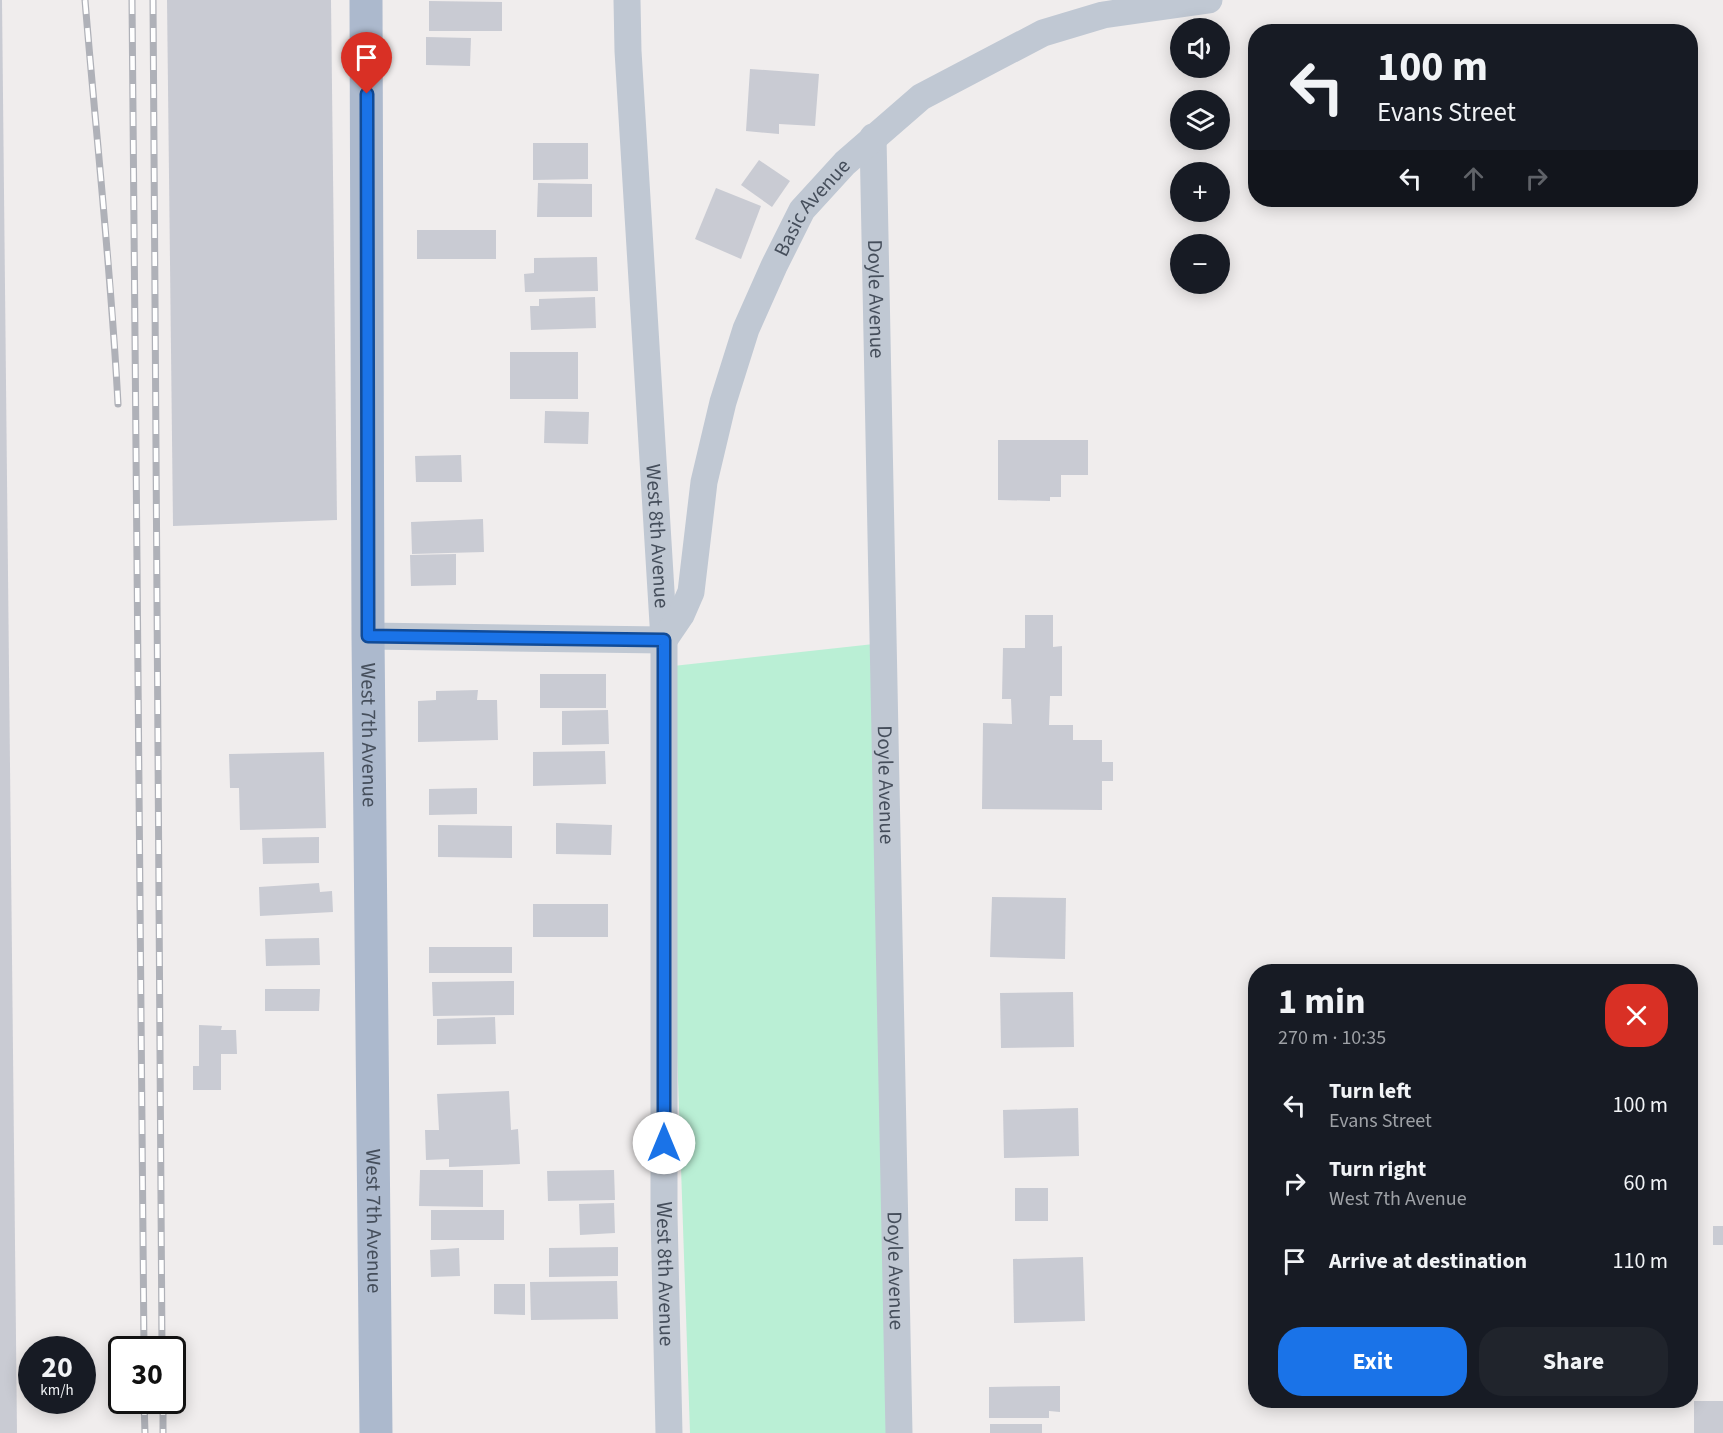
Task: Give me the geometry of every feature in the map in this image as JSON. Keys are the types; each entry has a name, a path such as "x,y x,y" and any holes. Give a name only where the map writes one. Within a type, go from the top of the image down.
{"main road":[{"name":"West 7th Avenue","path":"366,0 368,636 376,1433"}],"street":[{"name":"West 8th Avenue","path":"627,0 628,51 664,640 664,1214 669,1433"},
{"path":"628,51 639,0"},
{"name":"Basic Avenue","path":"664,640 681,615 691,592 704,482 723,402 746,329 802,210 845,163 921,97 1043,33 1103,15 1209,0"},
{"name":"Doyle Avenue","path":"873,137 899,1433"},
{"path":"368,636 664,640"}],"green space":[{"path":"883,643 901,1433 690,1433 664,667"}],"building":[{"path":"0,0 2,0 17,1433 0,1433"},
{"path":"167,0 331,0 337,520 173,526"},
{"path":"429,1 502,2 502,31 429,31"},
{"path":"426,37 471,38 470,66 426,65"},
{"path":"750,69 819,74 815,126 779,124 779,134 746,131"},
{"path":"533,143 588,143 588,179 533,180"},
{"path":"759,160 790,181 772,207 741,185"},
{"path":"538,183 592,184 592,217 537,217"},
{"path":"716,188 761,206 741,259 695,239"},
{"path":"417,230 496,230 496,259 417,259"},
{"path":"597,257 598,291 525,292 524,274 534,273 534,258"},
{"path":"595,297 596,328 531,330 530,306 539,306 539,299"},
{"path":"510,352 578,352 578,399 510,399"},
{"path":"545,411 589,412 588,444 544,443"},
{"path":"998,440 1088,440 1088,475 1061,475 1061,497 1050,497 1050,501 998,500"},
{"path":"461,455 462,482 416,482 415,456"},
{"path":"483,519 484,552 412,554 411,522"},
{"path":"456,554 456,585 411,586 410,555"},
{"path":"1025,615 1053,615 1053,647 1062,646 1062,696 1050,696 1049,725 1073,725 1073,740 1102,740 1102,762 1113,762 1113,781 1102,781 1102,810 982,809 983,723 1012,724 1011,699 1002,699 1003,648 1025,648"},
{"path":"540,674 606,674 606,708 540,708"},
{"path":"478,690 477,700 497,700 498,740 418,742 418,701 436,700 436,691"},
{"path":"608,710 609,744 562,745 562,711"},
{"path":"605,751 606,784 533,786 533,752"},
{"path":"324,752 326,828 240,830 239,788 230,788 229,754"},
{"path":"477,788 477,814 429,815 429,789"},
{"path":"556,823 612,825 611,855 556,854"},
{"path":"438,825 512,826 512,858 438,857"},
{"path":"319,837 319,863 263,864 262,838"},
{"path":"319,883 320,892 332,891 333,912 260,916 259,887"},
{"path":"992,897 1066,898 1065,959 990,957"},
{"path":"533,904 608,904 608,937 533,937"},
{"path":"319,938 320,965 266,966 265,939"},
{"path":"429,947 512,947 512,973 429,973"},
{"path":"514,981 514,1015 433,1016 432,982"},
{"path":"265,989 320,989 319,1011 265,1011"},
{"path":"1073,992 1074,1047 1001,1048 1000,993"},
{"path":"495,1017 496,1044 437,1045 437,1019"},
{"path":"199,1025 222,1026 221,1030 236,1030 237,1054 221,1054 221,1090 193,1090 193,1066 199,1066"},
{"path":"509,1091 511,1130 518,1129 520,1164 449,1167 449,1159 426,1160 425,1130 439,1130 437,1094"},
{"path":"1078,1108 1079,1156 1004,1158 1003,1110"},
{"path":"420,1170 483,1170 483,1207 419,1206"},
{"path":"614,1170 615,1200 548,1201 547,1171"},
{"path":"1015,1188 1048,1188 1048,1221 1015,1221"},
{"path":"614,1203 615,1233 580,1235 579,1204"},
{"path":"431,1210 504,1210 504,1240 431,1240"},
{"path":"1713,1226 1723,1226 1723,1245 1713,1245"},
{"path":"618,1247 618,1276 549,1277 549,1248"},
{"path":"459,1248 460,1276 431,1277 430,1250"},
{"path":"1083,1257 1085,1321 1014,1323 1013,1259"},
{"path":"617,1281 618,1319 531,1320 530,1282"},
{"path":"494,1284 525,1284 525,1315 494,1314"},
{"path":"1060,1386 1060,1412 1049,1411 1049,1418 989,1418 989,1387"},
{"path":"1698,1401 1723,1401 1723,1433 1694,1433 1694,1408 1698,1408"},
{"path":"990,1424 1042,1424 1042,1433 990,1433"}],"railway":[{"path":"85,0 118,404"},
{"path":"132,0 144,1336"},
{"path":"153,0 162,1336"},
{"path":"144,1414 145,1433"},
{"path":"163,1414 163,1433"}],"route":[{"path":"367,94 368,636 664,640 664,1143"}]}
